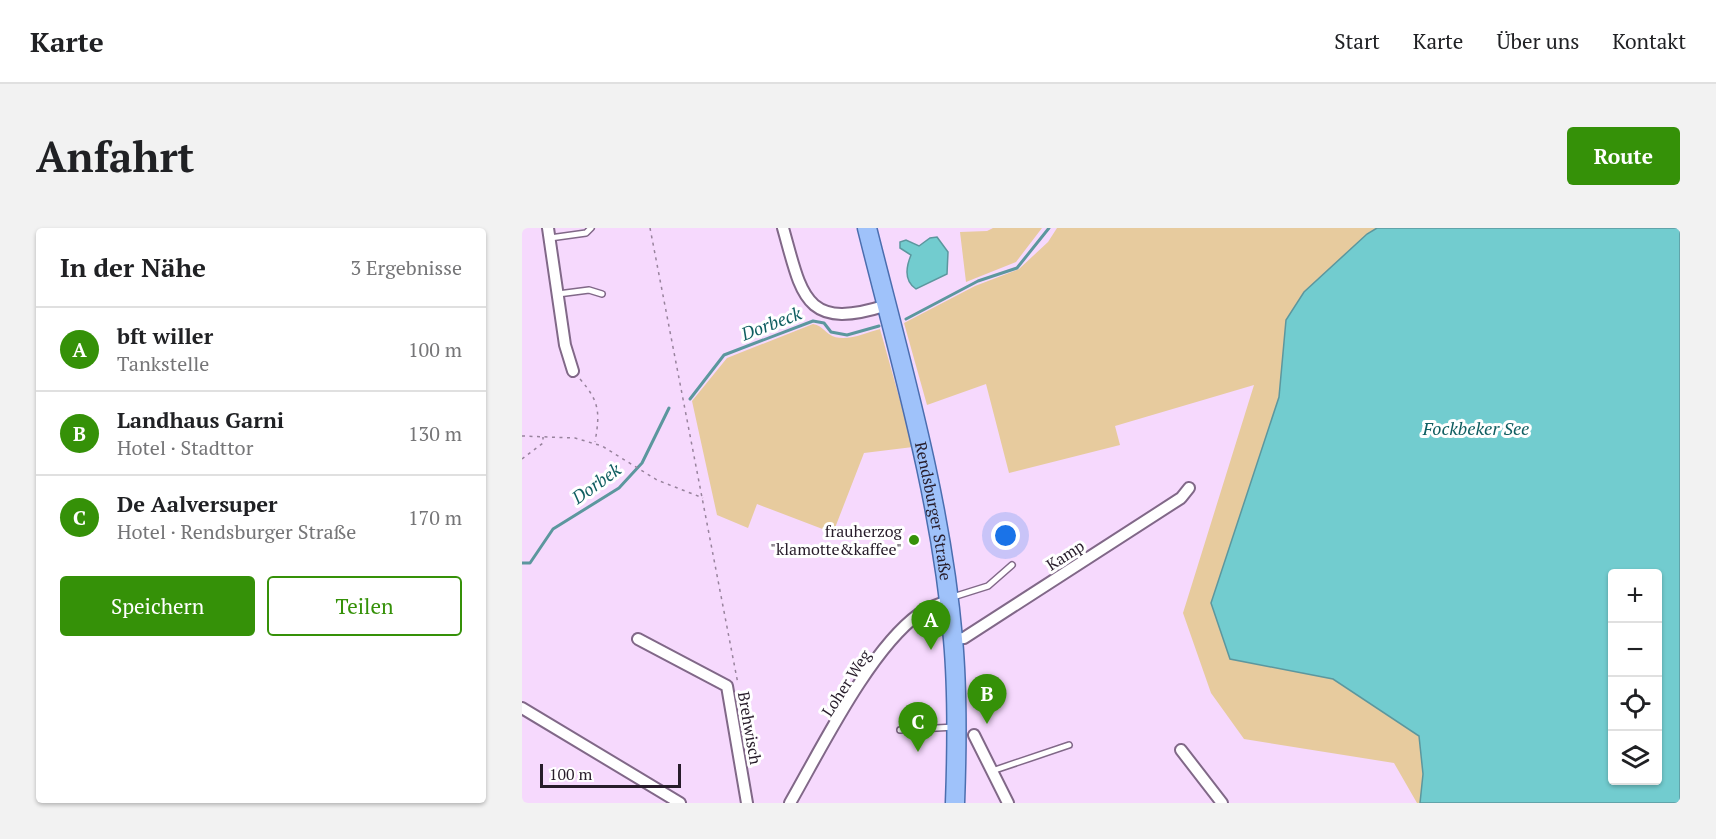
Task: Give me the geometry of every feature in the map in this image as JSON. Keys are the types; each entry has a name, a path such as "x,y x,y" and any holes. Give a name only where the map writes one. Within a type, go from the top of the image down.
{"main road":[{"name":"Rendsburger Straße","path":"867,228 929,481 949,600 966,731 955,803"}],"street":[{"path":"783,228 801,291 817,309 837,313 856,312 887,305"},
{"path":"549,233 565,345 573,371"},
{"name":"Kamp","path":"953,639 964,638 1181,498 1189,488"},
{"name":"Loher Weg","path":"789,803 865,675 918,614 949,600"},
{"name":"Brehwisch","path":"638,639 727,686 747,803"},
{"path":"522,708 680,803"},
{"path":"966,731 992,771 1008,803"},
{"path":"1180,750 1222,803"}],"lane":[{"path":"549,233 586,233 591,228"},
{"path":"558,294 590,290 602,294"},
{"path":"949,600 987,586 1012,565"},
{"path":"900,730 966,731"},
{"path":"992,771 1052,753 1069,745"}],"path":[{"path":"650,228 704,498 738,685"},
{"path":"573,371 592,393 600,415 595,444"},
{"path":"522,459 543,443 543,435"},
{"path":"522,436 575,438 602,446 657,480 704,498"}],"shaded area":[{"path":"993,228 1042,228 1016,262 966,282 960,232 987,231"},
{"path":"1057,228 1377,228 1367,234 1304,292 1286,320 1279,397 1211,603 1230,659 1333,679 1419,736 1423,774 1420,803 1417,803 1394,763 1244,739 1211,693 1183,613 1254,385 1115,426 1120,445 1009,473 986,384 927,405 904,323 975,286 1019,269 1048,242"},
{"path":"813,324 841,338 854,337 880,329 913,447 864,453 833,533 757,504 748,528 717,515 692,401 727,358"}],"water":[{"name":"Fockbeker See","path":"1377,228 1680,228 1680,803 1420,803 1423,774 1419,736 1333,679 1230,659 1211,603 1279,397 1286,320 1304,292 1367,234"},
{"path":"937,237 948,252 947,274 916,289 909,282 907,274 911,255 900,248 900,242 906,240 919,246 930,238"}],"waterway":[{"name":"Dorbeck","path":"906,319 978,281 1017,268 1049,228"},
{"name":"Dorbeck","path":"690,399 724,355 813,321 824,323 831,332 847,335 879,326"},
{"name":"Dorbek","path":"522,563 530,563 553,529 619,488 642,463 669,408"}],"place":[{"name":"frauherzog \"klamotte&kaffee\"","path":"914,540"},
{"name":"bft willer","path":"931,650"},
{"name":"Landhaus Garni","path":"987,724"},
{"name":"De Aalversuper","path":"918,752"}]}
